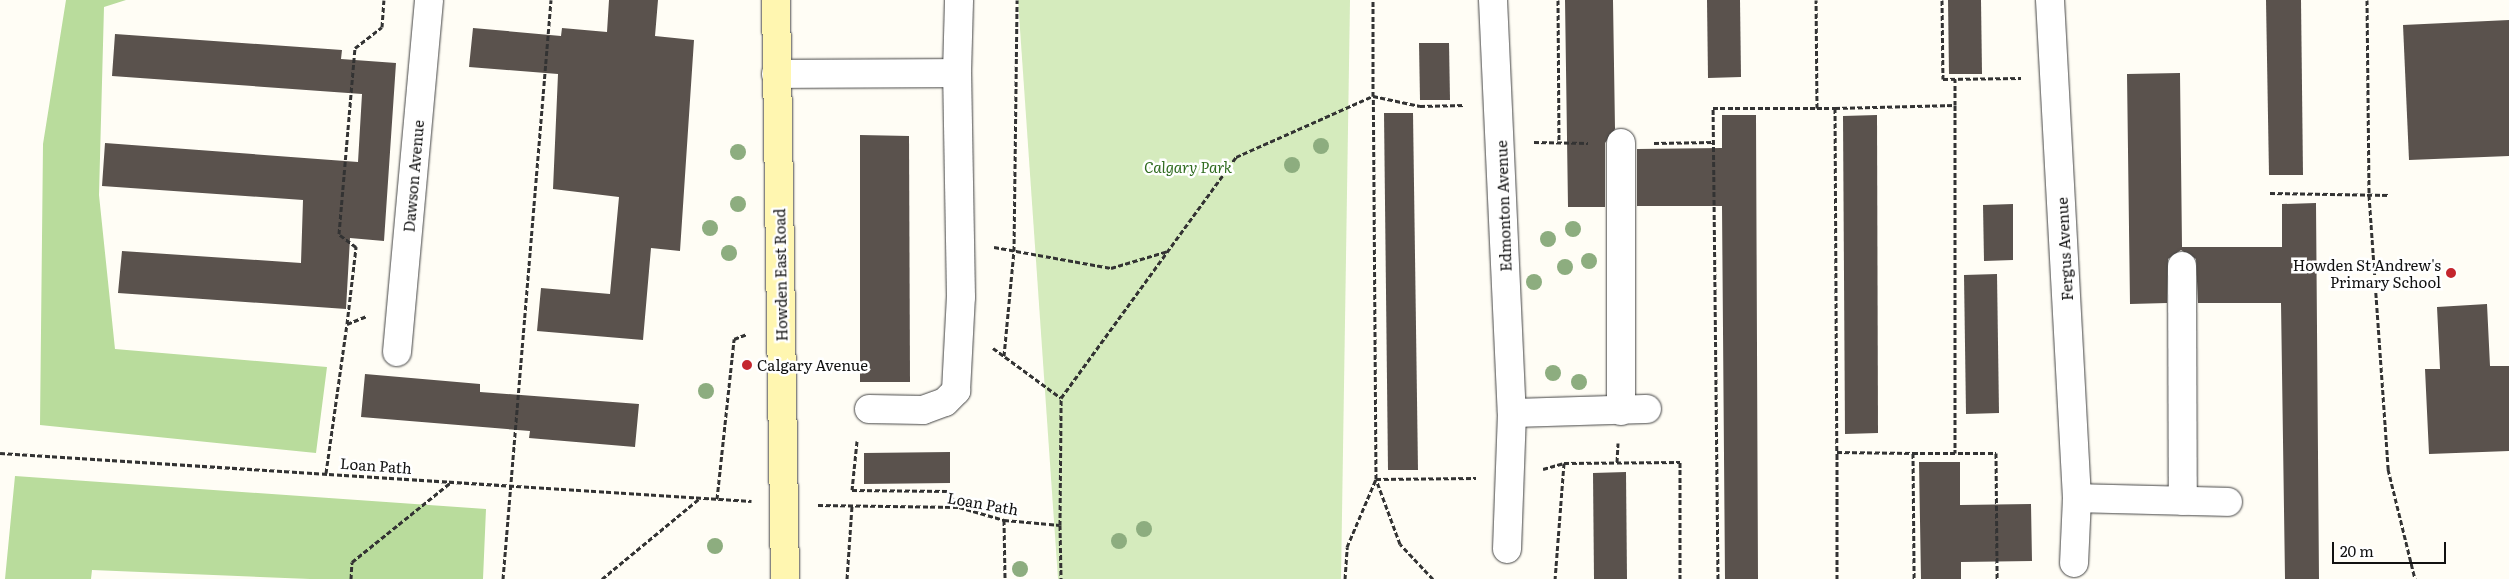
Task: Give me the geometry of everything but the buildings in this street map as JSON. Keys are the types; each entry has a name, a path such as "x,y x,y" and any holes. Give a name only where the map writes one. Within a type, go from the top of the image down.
{"street":[{"name":"Dawson Avenue","path":"397,352 429,0"},
{"name":"Howden East Road","path":"776,0 786,579"},
{"path":"869,409 923,410 946,402 956,391 960,323 956,73 959,0"},
{"name":"Edmonton Avenue","path":"1493,0 1512,413 1507,549"},
{"name":"Fergus Avenue","path":"2050,0 2077,498 2074,563"},
{"path":"776,74 956,73"},
{"path":"1621,143 1621,411"},
{"path":"2182,266 2183,501"},
{"path":"1512,413 1647,409"},
{"path":"2077,498 2228,502"}],"path":[{"path":"326,473 356,247 339,234 355,48 382,27 384,0"},
{"path":"504,579 551,0"},
{"path":"1004,356 1014,251 1017,0"},
{"path":"1373,0 1376,479 1400,544 1433,579"},
{"path":"1558,0 1559,142"},
{"path":"1816,0 1817,108"},
{"path":"1942,0 1943,79 2055,77"},
{"path":"2367,0 2369,194 2388,469 2415,579"},
{"path":"1955,79 1955,453"},
{"path":"1061,579 1061,398 1236,157 1374,96 1420,106 1498,105"},
{"path":"1718,579 1713,108 1835,108 1955,105"},
{"path":"1835,108 1837,579"},
{"path":"2270,193 2390,194"},
{"path":"960,241 1111,268 1168,250"},
{"path":"347,324 402,302"},
{"path":"960,323 1061,398"},
{"path":"717,499 734,339"},
{"path":"869,409 859,426 852,490 948,491 958,507"},
{"path":"1837,452 1913,454 1996,453 1997,579"},
{"name":"Loan Path","path":"0,453 751,501"},
{"path":"1913,454 1914,579"},
{"path":"1564,463 1680,462 1680,579"},
{"path":"1376,479 1451,477"},
{"path":"1344,579 1347,547 1376,479"},
{"path":"351,579 352,562 452,481"},
{"path":"602,579 700,498"},
{"name":"Loan Path","path":"818,506 958,507 1004,520 1060,525"},
{"path":"847,579 852,506"},
{"path":"1004,520 1005,579"}],"green space":[{"path":"66,0 126,0 104,7 99,195 115,349 327,367 316,453 40,425 43,144"},
{"name":"Calgary Park","path":"1018,0 1350,0 1341,579 1058,579"},
{"path":"15,476 486,509 483,579 310,579 92,570 91,579 5,579"}],"place":[{"name":"Howden St Andrew's Primary School","path":"2451,273"},
{"name":"Calgary Avenue","path":"747,365"}]}
